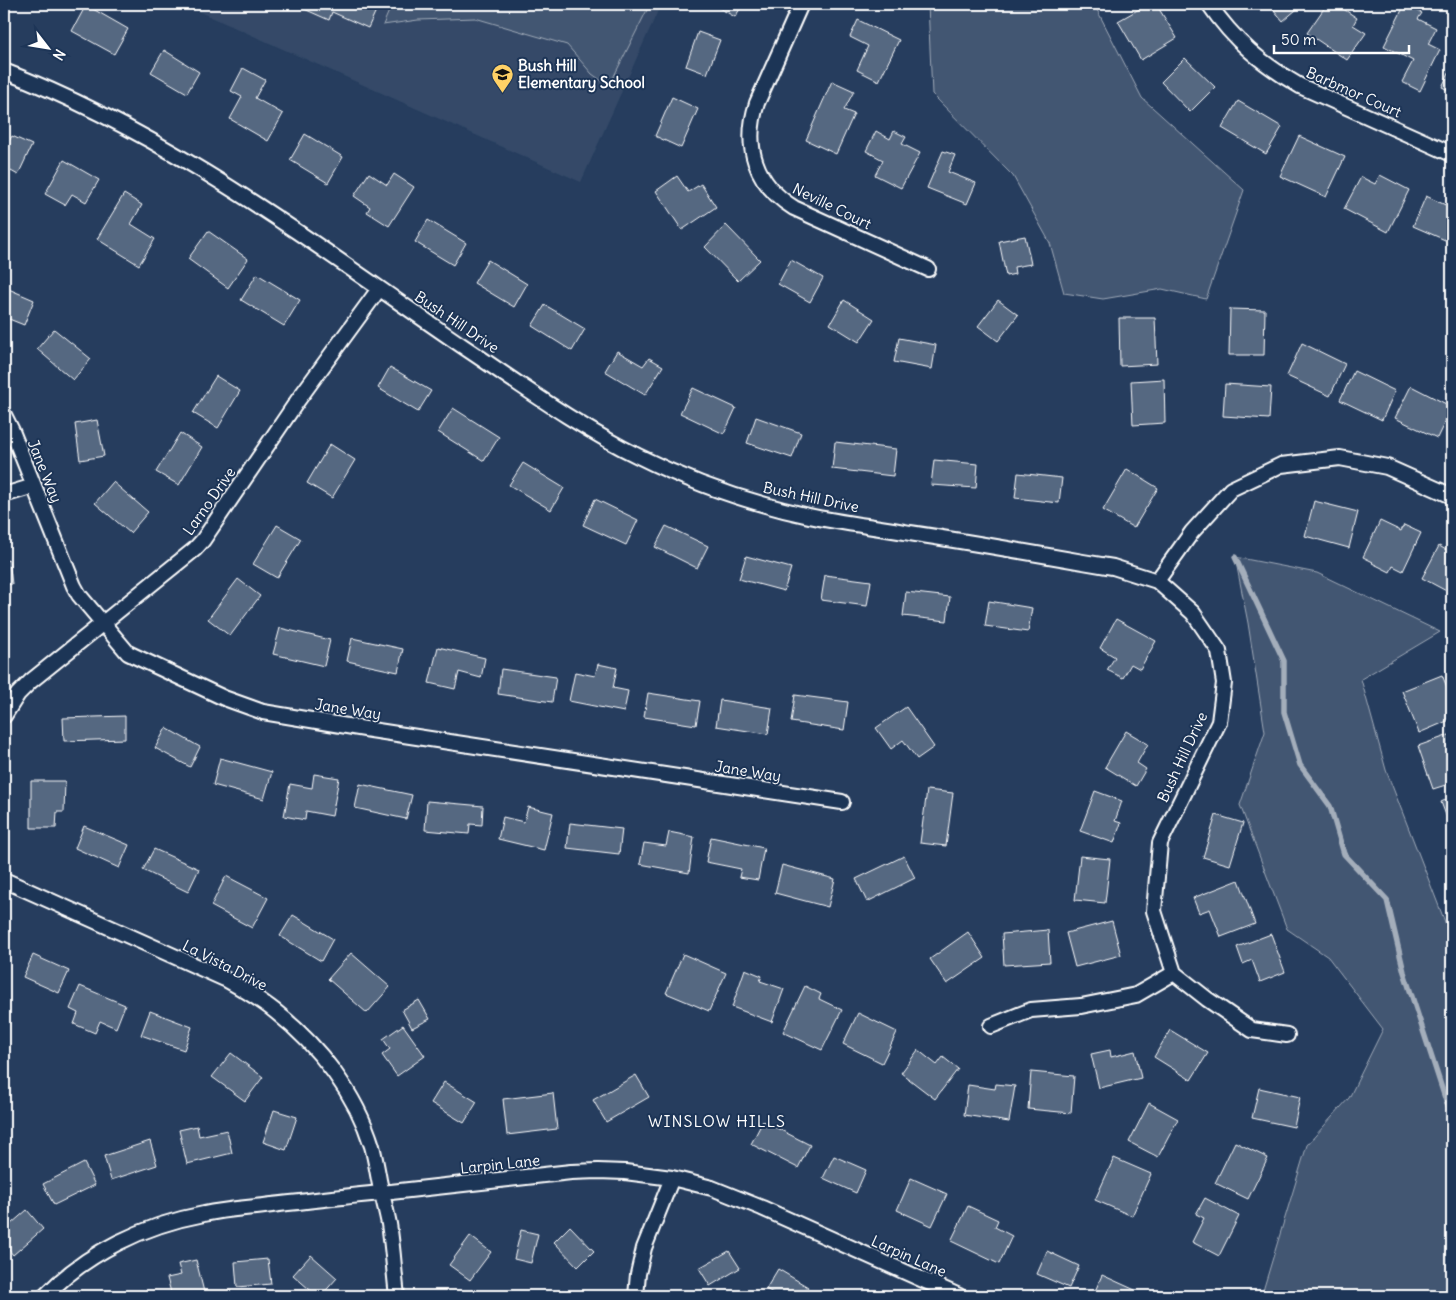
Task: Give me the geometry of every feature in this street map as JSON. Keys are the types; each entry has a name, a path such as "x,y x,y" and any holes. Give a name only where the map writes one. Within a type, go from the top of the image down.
{"street":[{"name":"Neville Court","path":"801,4 756,103 753,115 751,147 759,173 768,187 794,208 928,269"},
{"name":"Barbmor Court","path":"1209,4 1236,39 1255,57 1276,72 1300,86 1452,154"},
{"name":"Bush Hill Drive","path":"4,71 90,107 201,169 589,430 638,456 691,480 740,498 810,516 1113,567 1158,581 1193,613 1219,651 1224,683 1219,722 1160,843 1154,911 1174,973"},
{"name":"Larno Drive","path":"4,716 14,699 32,681 203,540 298,400 379,289"},
{"name":"Jane Way","path":"4,415 79,595 128,653 224,698 263,712 842,802"},
{"path":"1158,581 1192,532 1231,489 1281,465 1340,458 1387,467 1452,496"},
{"path":"4,495 34,486"},
{"name":"La Vista Drive","path":"4,880 225,980 252,994 299,1032 334,1073 364,1124 372,1147 389,1224 397,1296"},
{"path":"991,1026 1031,1010 1081,1006 1136,995 1174,973 1207,999 1252,1030 1287,1035"},
{"name":"Larpin Lane","path":"45,1296 86,1261 128,1237 163,1223 205,1214 352,1195 571,1172 598,1171 625,1172 672,1178 712,1188 762,1208 958,1296"},
{"path":"636,1296 638,1274 644,1248 672,1178"}],"shaded area":[{"name":"Bush Hill Elementary School","path":"182,4 661,4 581,182"},
{"path":"392,4 650,4 609,86 592,74 567,45 475,18 418,20 383,25"},
{"path":"928,4 1094,4 1142,98 1244,190 1206,299 1162,289 1103,299 1064,293 1050,243 1013,176 932,94"},
{"path":"1235,557 1317,573 1440,632 1361,679 1386,770 1452,940 1452,1296 1267,1296 1262,1294 1307,1145 1349,1098 1383,1029 1328,957 1287,929 1240,805 1265,732 1248,623"}],"building":[{"path":"293,4 379,4 368,28 332,12 329,20"},
{"path":"712,4 743,4 735,17"},
{"path":"1148,4 1156,4 1177,38 1141,60 1118,21"},
{"path":"1269,4 1303,4 1283,21"},
{"path":"1327,4 1336,4 1357,18 1353,25 1366,33 1347,60 1307,33"},
{"path":"1405,4 1422,13 1418,19 1436,28 1428,44 1440,50 1420,91 1402,82 1413,61 1384,46"},
{"path":"86,5 128,29 114,54 72,31"},
{"path":"858,20 899,40 879,81 857,70 868,46 850,37"},
{"path":"698,32 720,40 707,74 686,66"},
{"path":"164,50 199,72 187,93 151,72"},
{"path":"1185,58 1215,87 1190,112 1161,82"},
{"path":"1452,66 1452,92 1442,87"},
{"path":"243,68 265,80 255,98 283,114 268,141 230,119 242,97 231,91"},
{"path":"832,81 854,91 844,110 854,114 836,154 806,140"},
{"path":"672,97 698,109 681,148 655,136"},
{"path":"1238,101 1282,127 1266,154 1222,128"},
{"path":"876,131 890,139 894,131 906,137 902,144 920,153 901,188 875,175 883,160 866,151"},
{"path":"305,134 343,157 328,183 290,160"},
{"path":"12,136 32,145 18,175 4,167 4,138 9,141"},
{"path":"1299,136 1345,157 1326,197 1280,176"},
{"path":"943,151 955,155 948,172 976,183 967,204 927,188"},
{"path":"64,160 99,180 86,202 72,194 65,205 45,194"},
{"path":"369,173 387,185 394,174 414,187 389,226 367,212 370,207 354,196"},
{"path":"1380,175 1409,190 1388,232 1344,209 1361,177 1375,184"},
{"path":"677,176 688,192 701,184 716,207 682,230 656,191"},
{"path":"124,194 142,205 131,224 155,239 139,265 97,239"},
{"path":"1426,196 1452,208 1452,243 1413,226"},
{"path":"428,220 466,243 453,265 415,242"},
{"path":"726,225 760,260 738,281 705,247"},
{"path":"208,231 248,259 228,288 188,259"},
{"path":"1025,236 1031,264 1014,267 1015,274 1006,276 999,241"},
{"path":"488,260 527,284 514,307 474,283"},
{"path":"791,260 823,278 810,302 778,284"},
{"path":"257,274 300,300 284,326 241,300"},
{"path":"4,287 34,300 24,325 4,317"},
{"path":"844,300 874,319 859,342 830,324"},
{"path":"998,300 1018,315 998,341 978,326"},
{"path":"545,305 585,329 572,351 532,326"},
{"path":"1230,309 1265,310 1264,355 1229,355"},
{"path":"1119,318 1155,318 1157,364 1120,366"},
{"path":"54,329 91,359 73,380 37,349"},
{"path":"899,338 936,345 932,369 894,362"},
{"path":"1302,343 1345,364 1330,396 1287,376"},
{"path":"617,351 643,366 649,358 663,366 645,395 605,371"},
{"path":"390,367 431,391 418,412 378,388"},
{"path":"1354,371 1395,391 1382,420 1340,400"},
{"path":"216,376 240,391 218,428 193,413"},
{"path":"1164,379 1165,423 1133,425 1131,381"},
{"path":"1225,384 1271,387 1269,419 1223,416"},
{"path":"1411,386 1452,407 1437,438 1395,418"},
{"path":"693,388 736,408 724,434 680,413"},
{"path":"453,408 499,437 484,461 438,432"},
{"path":"756,417 801,433 792,458 747,443"},
{"path":"97,420 104,456 80,460 75,424"},
{"path":"180,433 202,447 179,485 156,472"},
{"path":"835,442 896,449 893,476 832,469"},
{"path":"330,444 355,460 332,498 307,483"},
{"path":"934,460 978,464 976,488 931,485"},
{"path":"523,463 564,488 551,510 509,485"},
{"path":"1127,469 1158,488 1134,528 1103,510"},
{"path":"1018,473 1062,478 1059,503 1015,498"},
{"path":"113,482 148,512 130,533 95,503"},
{"path":"595,499 638,520 626,545 583,525"},
{"path":"1314,501 1358,512 1349,548 1305,536"},
{"path":"1380,521 1401,531 1404,525 1421,533 1403,571 1393,566 1390,572 1363,557"},
{"path":"277,525 301,539 277,578 253,564"},
{"path":"666,526 708,546 697,568 655,547"},
{"path":"1439,546 1452,553 1452,594 1422,578"},
{"path":"746,556 791,568 784,591 739,579"},
{"path":"9,560 12,584 4,585 4,561"},
{"path":"825,575 871,581 867,606 821,600"},
{"path":"238,579 260,596 230,636 208,619"},
{"path":"906,592 950,597 947,621 903,616"},
{"path":"989,601 1032,608 1028,632 985,626"},
{"path":"1116,619 1156,641 1140,669 1131,664 1123,678 1107,670 1115,657 1100,648"},
{"path":"280,628 330,640 324,666 273,654"},
{"path":"352,638 403,649 398,672 347,661"},
{"path":"438,647 485,658 481,678 459,672 455,689 429,683"},
{"path":"598,664 617,668 613,688 628,691 624,712 569,701 575,672 595,676"},
{"path":"501,669 556,677 552,702 498,694"},
{"path":"1442,675 1452,699 1452,719 1419,733 1402,691"},
{"path":"648,693 700,701 696,725 644,717"},
{"path":"795,695 848,702 844,730 791,722"},
{"path":"720,700 772,708 768,734 716,726"},
{"path":"906,707 934,747 917,759 903,740 891,749 876,728"},
{"path":"125,716 125,739 64,741 63,718"},
{"path":"166,728 200,747 190,767 155,748"},
{"path":"1126,731 1148,744 1137,763 1146,769 1136,786 1105,767"},
{"path":"1452,734 1452,783 1433,789 1418,746"},
{"path":"220,758 272,772 264,799 213,785"},
{"path":"314,774 339,778 332,816 306,811 305,820 284,816 290,784 312,788"},
{"path":"31,781 65,781 64,812 57,812 56,828 31,828"},
{"path":"360,784 412,795 406,819 355,808"},
{"path":"927,790 953,793 946,846 920,843"},
{"path":"1095,791 1122,801 1115,821 1121,823 1114,843 1080,831"},
{"path":"1452,797 1452,831 1441,802"},
{"path":"427,801 483,806 482,825 470,824 469,834 425,830"},
{"path":"528,807 553,813 544,850 498,839 503,817 524,822"},
{"path":"1216,815 1243,823 1230,865 1203,857"},
{"path":"570,823 622,829 619,854 567,848"},
{"path":"84,826 129,845 119,868 75,848"},
{"path":"669,832 694,837 689,873 640,864 644,843 666,846"},
{"path":"711,837 764,848 758,880 739,877 741,869 706,862"},
{"path":"154,849 199,869 188,892 143,870"},
{"path":"904,856 915,878 867,902 856,879"},
{"path":"1080,856 1110,859 1105,903 1075,900"},
{"path":"782,865 835,879 828,907 775,893"},
{"path":"226,876 268,898 252,928 211,906"},
{"path":"1239,880 1255,924 1221,937 1210,909 1199,913 1193,898"},
{"path":"293,915 333,939 321,961 280,936"},
{"path":"1112,921 1121,955 1075,967 1066,933"},
{"path":"1048,930 1050,962 1004,965 1002,934"},
{"path":"968,932 985,958 947,984 930,959"},
{"path":"1271,934 1285,972 1260,982 1252,960 1243,964 1237,947"},
{"path":"351,953 390,987 367,1013 328,979"},
{"path":"683,954 726,973 709,1011 666,993"},
{"path":"33,955 69,971 59,993 23,977"},
{"path":"745,969 762,976 760,981 784,989 772,1022 732,1007"},
{"path":"80,986 125,1005 116,1028 100,1021 95,1033 74,1024 78,1013 70,1009"},
{"path":"805,986 821,994 819,999 842,1010 822,1050 783,1032"},
{"path":"419,1000 430,1019 412,1028 402,1010"},
{"path":"150,1011 192,1027 184,1050 141,1035"},
{"path":"858,1013 897,1032 882,1063 843,1044"},
{"path":"403,1025 425,1056 397,1076 382,1055 390,1049 383,1039"},
{"path":"1170,1030 1208,1053 1191,1080 1154,1057"},
{"path":"918,1050 937,1065 943,1057 958,1069 935,1099 901,1073"},
{"path":"1110,1050 1111,1057 1135,1051 1141,1078 1099,1088 1091,1054"},
{"path":"231,1053 263,1077 245,1101 212,1077"},
{"path":"1031,1072 1074,1076 1071,1113 1028,1109"},
{"path":"636,1075 649,1097 606,1122 593,1100"},
{"path":"444,1082 477,1102 464,1123 431,1103"},
{"path":"996,1084 1015,1086 1009,1122 964,1115 968,1085 995,1089"},
{"path":"1259,1088 1300,1097 1294,1127 1252,1118"},
{"path":"553,1093 557,1129 507,1135 503,1099"},
{"path":"1149,1103 1178,1119 1158,1157 1129,1142"},
{"path":"274,1110 297,1117 286,1150 263,1142"},
{"path":"763,1121 810,1145 798,1168 751,1144"},
{"path":"197,1126 199,1136 227,1130 232,1153 187,1164 179,1130"},
{"path":"150,1141 157,1165 111,1180 104,1156"},
{"path":"1235,1142 1268,1158 1248,1199 1215,1183"},
{"path":"834,1156 866,1170 856,1193 823,1178"},
{"path":"1114,1158 1151,1174 1132,1216 1095,1200"},
{"path":"84,1163 95,1185 54,1205 43,1184"},
{"path":"911,1178 947,1194 932,1226 897,1210"},
{"path":"1205,1198 1239,1216 1219,1256 1192,1242 1204,1218 1196,1214"},
{"path":"968,1206 998,1220 995,1227 1012,1236 999,1264 951,1241"},
{"path":"27,1210 43,1229 13,1255 4,1244 4,1230"},
{"path":"570,1226 594,1251 578,1267 554,1242"},
{"path":"521,1230 538,1234 531,1263 514,1259"},
{"path":"470,1236 491,1252 470,1280 449,1265"},
{"path":"729,1251 740,1268 710,1286 699,1268"},
{"path":"1047,1251 1079,1266 1069,1288 1037,1274"},
{"path":"311,1255 337,1278 321,1296 317,1296 293,1275"},
{"path":"268,1259 271,1284 237,1287 235,1262"},
{"path":"196,1260 205,1296 172,1296 167,1278 181,1275 178,1264"},
{"path":"778,1269 808,1287 802,1296 778,1296 766,1289"},
{"path":"1102,1275 1135,1290 1132,1296 1093,1296"}],"waterway":[{"path":"1235,557 1284,661 1284,712 1300,765 1330,806 1344,854 1387,900 1404,972 1447,1104 1452,1109"}],"place":[{"name":"Bush Hill Elementary School","path":"502,93"}],"district":[{"name":"WINSLOW HILLS","path":"717,1121"}]}
